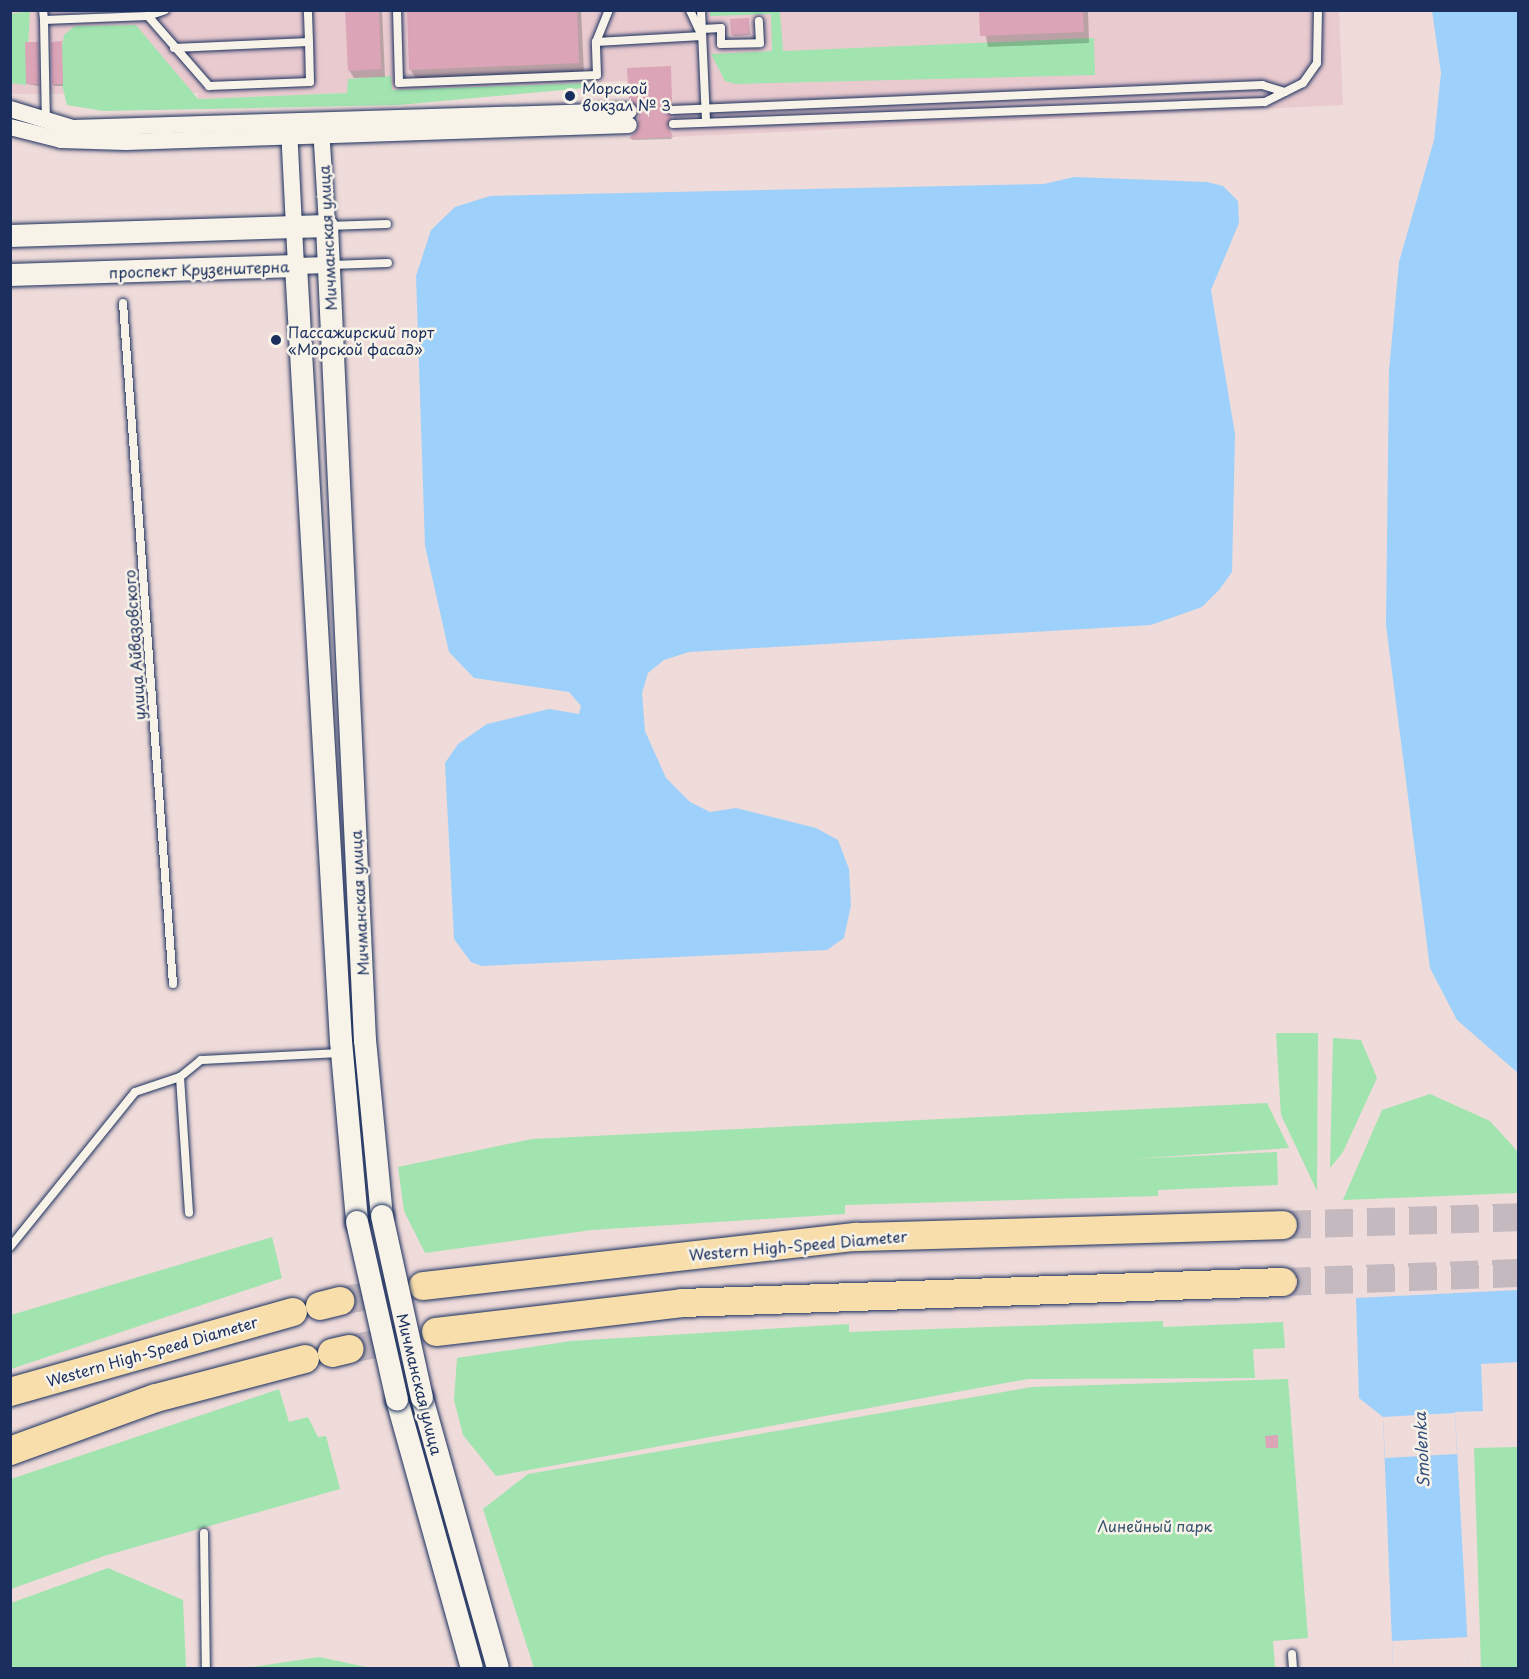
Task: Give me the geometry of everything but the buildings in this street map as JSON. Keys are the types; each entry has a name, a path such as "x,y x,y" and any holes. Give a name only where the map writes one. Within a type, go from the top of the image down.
{"highway":[{"name":"Western High-Speed Diameter","path":"423,1286 856,1237 1283,1225"},
{"path":"436,1332 682,1304 1283,1282"},
{"name":"Western High-Speed Diameter","path":"10,1392 293,1312"},
{"path":"10,1451 156,1398 329,1354"}],"main road":[{"path":"10,236 327,226"},
{"name":"Мичманская улица","path":"327,226 365,1040 382,1216 422,1398 498,1668"},
{"name":"Мичманская улица","path":"296,266 342,1052 357,1222 397,1400 472,1668"},
{"name":"проспект Крузенштерна","path":"10,274 296,266"}],"street":[{"path":"10,109 45,128"},
{"path":"10,127 289,131 629,118"},
{"name":"Мичманская улица","path":"321,130 327,226"},
{"name":"Мичманская улица","path":"289,131 296,266"},
{"name":"проспект Крузенштерна","path":"296,266 328,265"}],"lane":[{"path":"45,128 43,15 148,16 165,10"},
{"path":"148,16 209,86 310,82 308,10"},
{"path":"397,10 399,83 597,75 596,42 609,10"},
{"path":"701,10 706,122"},
{"path":"673,124 1265,102 1303,83 1317,63 1318,10"},
{"path":"690,14 702,32"},
{"path":"596,42 702,32 721,28 721,45 760,43 759,21"},
{"path":"174,48 309,42"},
{"path":"672,110 1262,85 1286,92"},
{"path":"327,226 387,224"},
{"name":"проспект Крузенштерна","path":"328,265 388,263"},
{"name":"улица Айвазовского","path":"123,303 173,984"},
{"path":"10,1247 135,1092 180,1077 201,1060 342,1052"},
{"path":"180,1077 189,1213"},
{"path":"204,1533 206,1668"},
{"path":"1292,1654 1293,1668"}],"shaded area":[{"path":"1339,10 1343,105 630,139 628,81 198,99 198,93 12,94 11,99 11,11"}],"green space":[{"path":"30,11 26,85 11,83 10,14"},
{"path":"710,11 780,11 783,51 1094,38 1095,75 736,84 725,81 711,54 772,51 771,14 710,16"},
{"path":"136,25 198,99 347,93 348,79 391,76 392,90 590,83 584,88 398,105 103,111 67,105 58,68 64,35 75,26"},
{"path":"1276,1033 1318,1033 1317,1191 1281,1115"},
{"path":"1333,1038 1361,1040 1377,1078 1343,1152 1330,1168"},
{"path":"1430,1094 1490,1121 1518,1152 1518,1193 1343,1200 1382,1110"},
{"path":"1267,1103 1289,1148 1132,1159 1277,1152 1278,1185 1158,1190 1158,1196 845,1205 845,1214 592,1230 425,1253 404,1211 398,1167 532,1139"},
{"path":"272,1237 282,1278 11,1369 11,1315"},
{"path":"1163,1321 1163,1327 1283,1322 1285,1348 1253,1349 1255,1378 1028,1379 496,1476 463,1435 454,1400 457,1358 571,1341 849,1324 849,1332"},
{"name":"Линейный парк","path":"1288,1379 1308,1638 1273,1641 1275,1668 534,1668 483,1509 528,1474 1032,1387"},
{"path":"279,1389 289,1422 308,1417 318,1437 326,1436 340,1489 104,1556 11,1589 11,1479"},
{"path":"1518,1447 1518,1668 1481,1668 1474,1448"},
{"path":"108,1568 183,1600 186,1668 11,1668 11,1603"},
{"path":"319,1657 371,1668 246,1668"}],"water":[{"path":"1432,11 1518,11 1518,1073 1457,1020 1430,968 1386,625 1389,371 1399,262 1434,140 1441,73"},
{"path":"1074,177 1207,182 1223,186 1238,201 1239,223 1211,290 1235,434 1232,572 1219,590 1202,607 1151,625 689,652 664,660 648,673 642,693 645,731 666,778 690,802 710,812 736,808 816,828 838,840 849,869 851,905 844,938 827,950 482,966 471,962 454,939 445,763 458,744 487,724 549,709 579,714 581,706 569,692 474,678 449,652 425,546 416,276 431,230 455,207 490,196 1044,184"},
{"name":"Smolenka","path":"1518,1290 1518,1362 1481,1364 1483,1411 1455,1412 1469,1668 1393,1668 1383,1417 1359,1398 1356,1298"}],"pier":[{"path":"1455,1413 1457,1454 1385,1458 1383,1417"},
{"path":"1468,1637 1469,1668 1393,1668 1392,1641"}],"tunnel":[{"path":"1283,1225 1518,1217"},
{"path":"1283,1282 1518,1273"},
{"path":"340,1301 423,1286"},
{"path":"350,1349 436,1332"}],"place":[{"name":"Морской вокзал № 3","path":"570,96"},
{"name":"Пассажирский порт «Морской фасад»","path":"276,340"}]}
